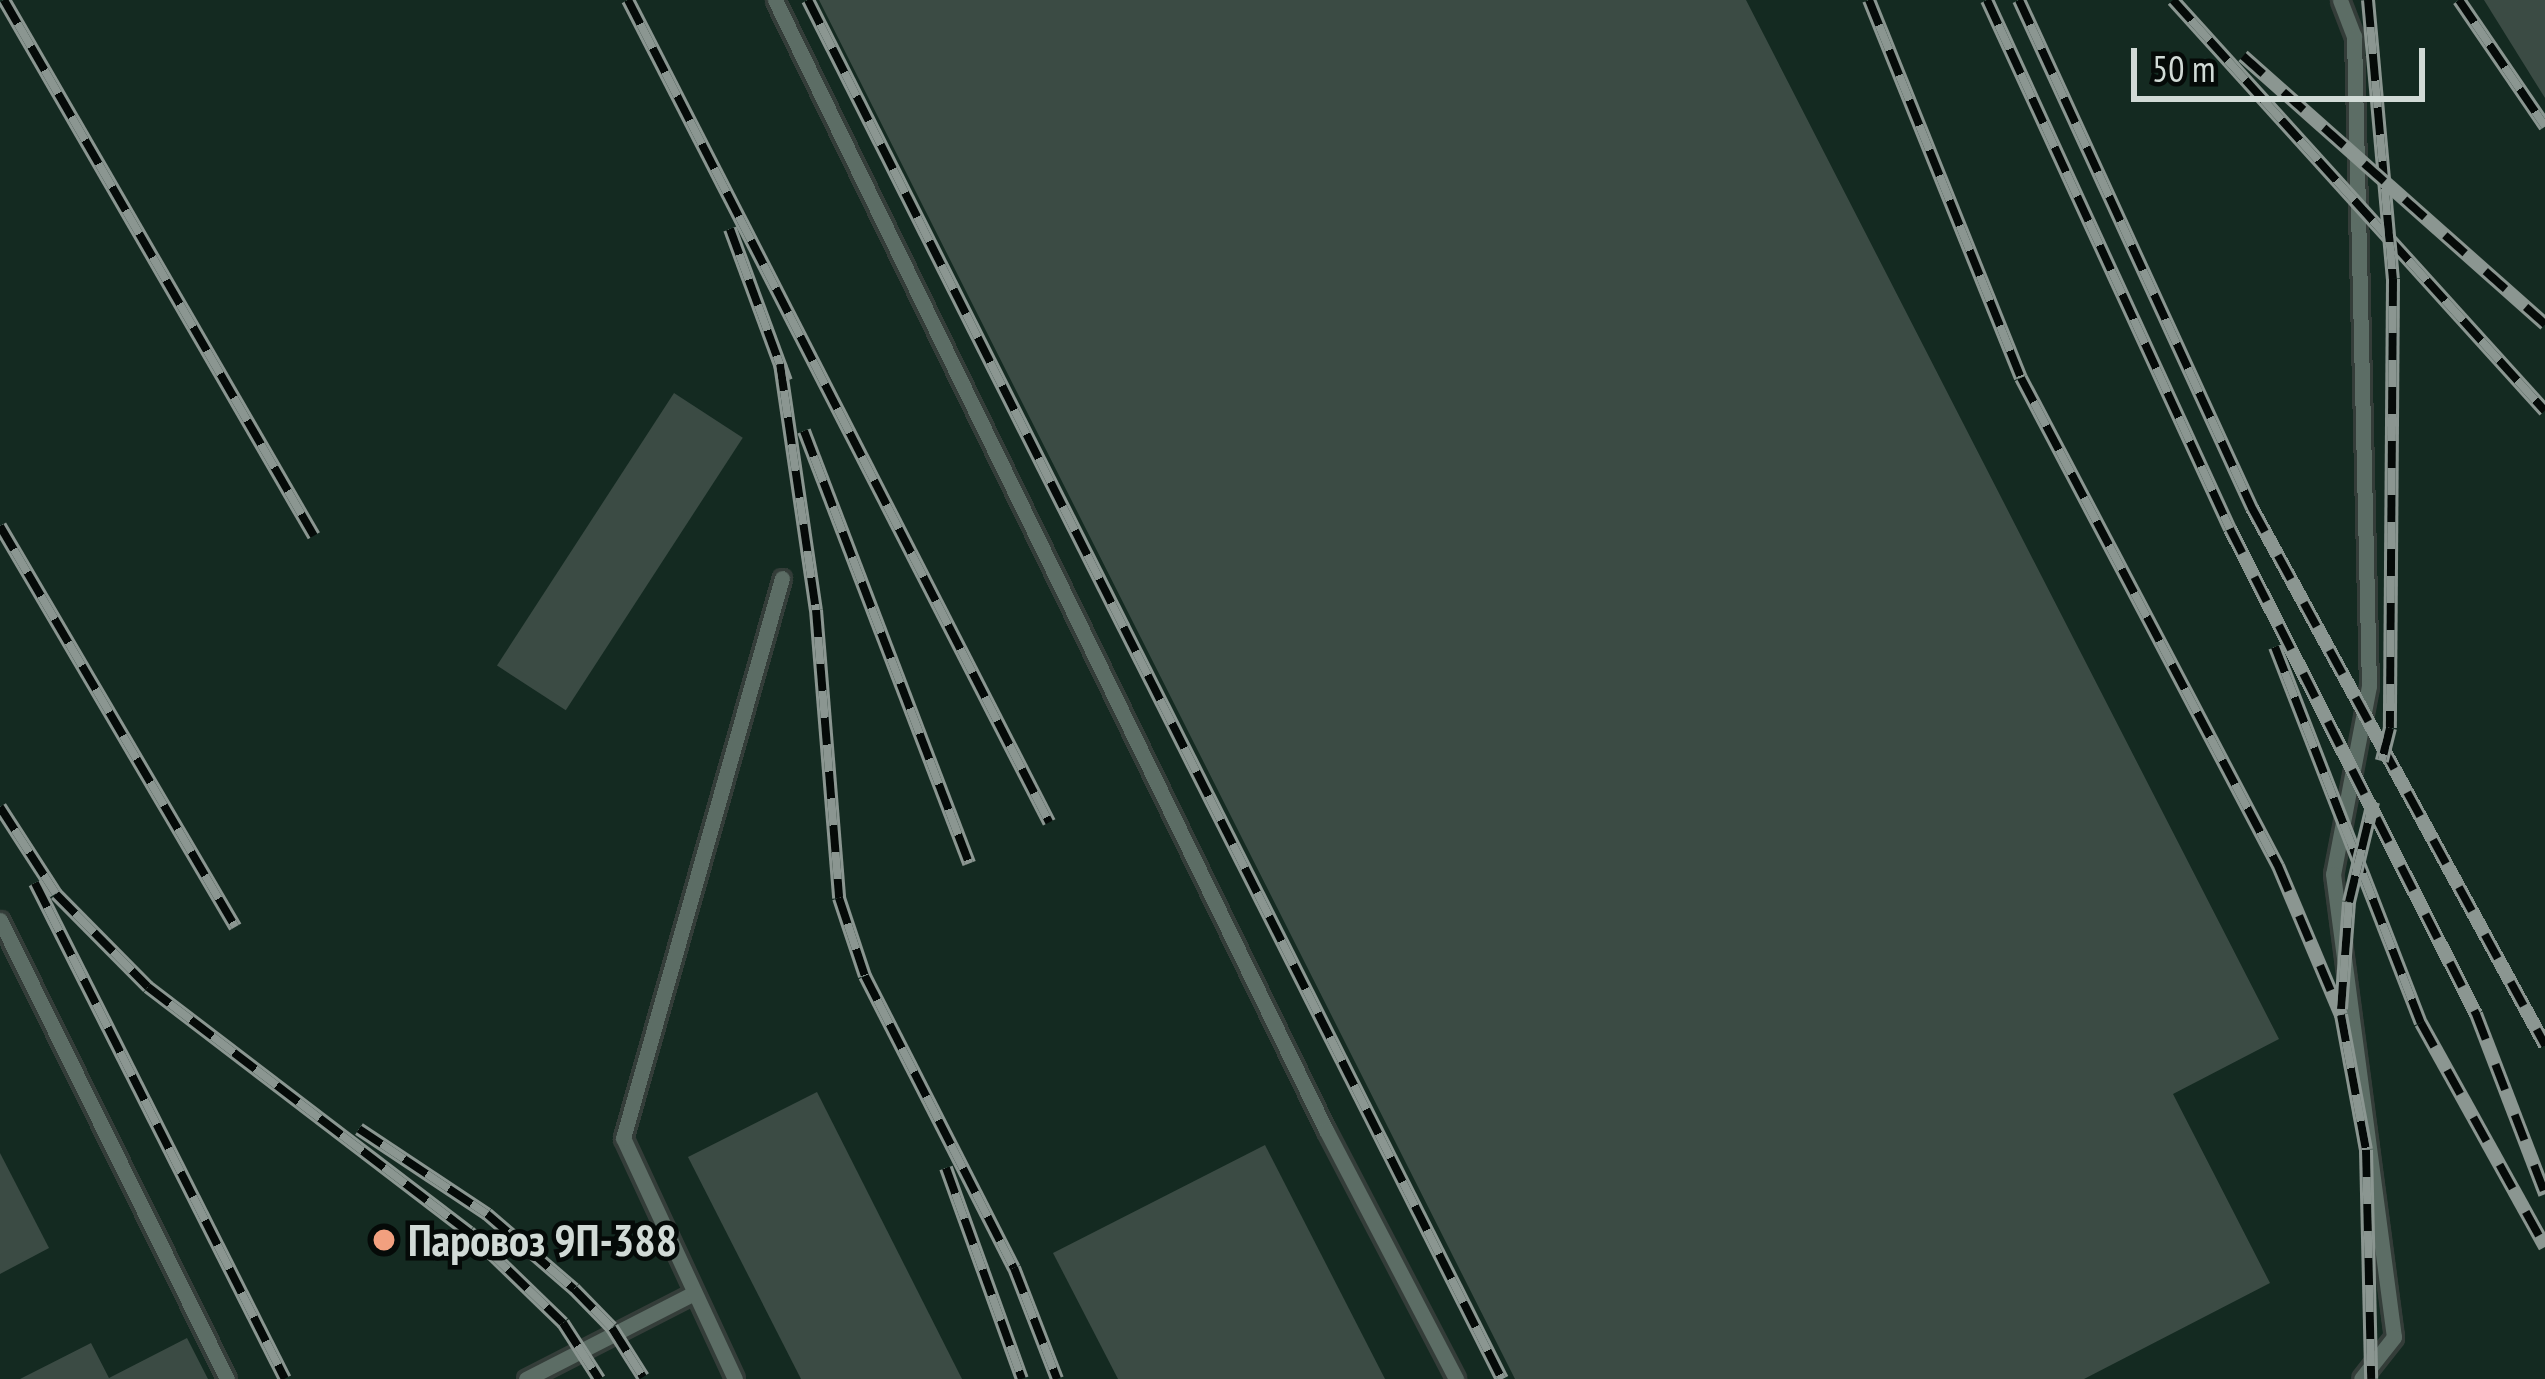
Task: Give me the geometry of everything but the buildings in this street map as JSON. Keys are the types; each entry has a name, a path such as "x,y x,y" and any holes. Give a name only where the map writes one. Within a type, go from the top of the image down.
{"lane":[{"path":"775,0 1325,1130 1456,1379"},
{"path":"2340,0 2354,36 2369,686 2333,874 2394,1337 2361,1379"},
{"path":"734,1379 622,1138 782,578"},
{"path":"0,920 227,1379"},
{"path":"526,1379 692,1294"}],"shaded area":[{"path":"0,0 2545,0 2545,1379 0,1379"}],"railway":[{"path":"4,0 314,536"},
{"path":"628,0 1049,822"},
{"path":"808,0 1502,1379"},
{"path":"1869,0 2021,378 2278,866 2341,1015 2366,1150 2371,1379"},
{"path":"1987,0 2230,529 2476,1014 2545,1194"},
{"path":"2019,0 2252,508 2545,1045"},
{"path":"2173,0 2545,411"},
{"path":"2368,0 2393,279 2390,728 2382,761"},
{"path":"2459,0 2545,126"},
{"path":"2243,56 2545,324"},
{"path":"730,229 786,381"},
{"path":"780,364 816,610 839,898 865,976 1014,1268 1057,1379"},
{"path":"804,431 969,864"},
{"path":"0,526 235,927"},
{"path":"2275,647 2421,1023 2545,1247"},
{"path":"2341,1009 2349,902 2373,802"},
{"path":"0,807 56,894 148,987 469,1232 563,1323 599,1379"},
{"path":"35,883 285,1379"},
{"path":"359,1129 487,1214 574,1289 612,1328 643,1377"},
{"path":"946,1168 1022,1379"}],"place":[{"name":"Паровоз 9П-388","path":"384,1240"}]}
